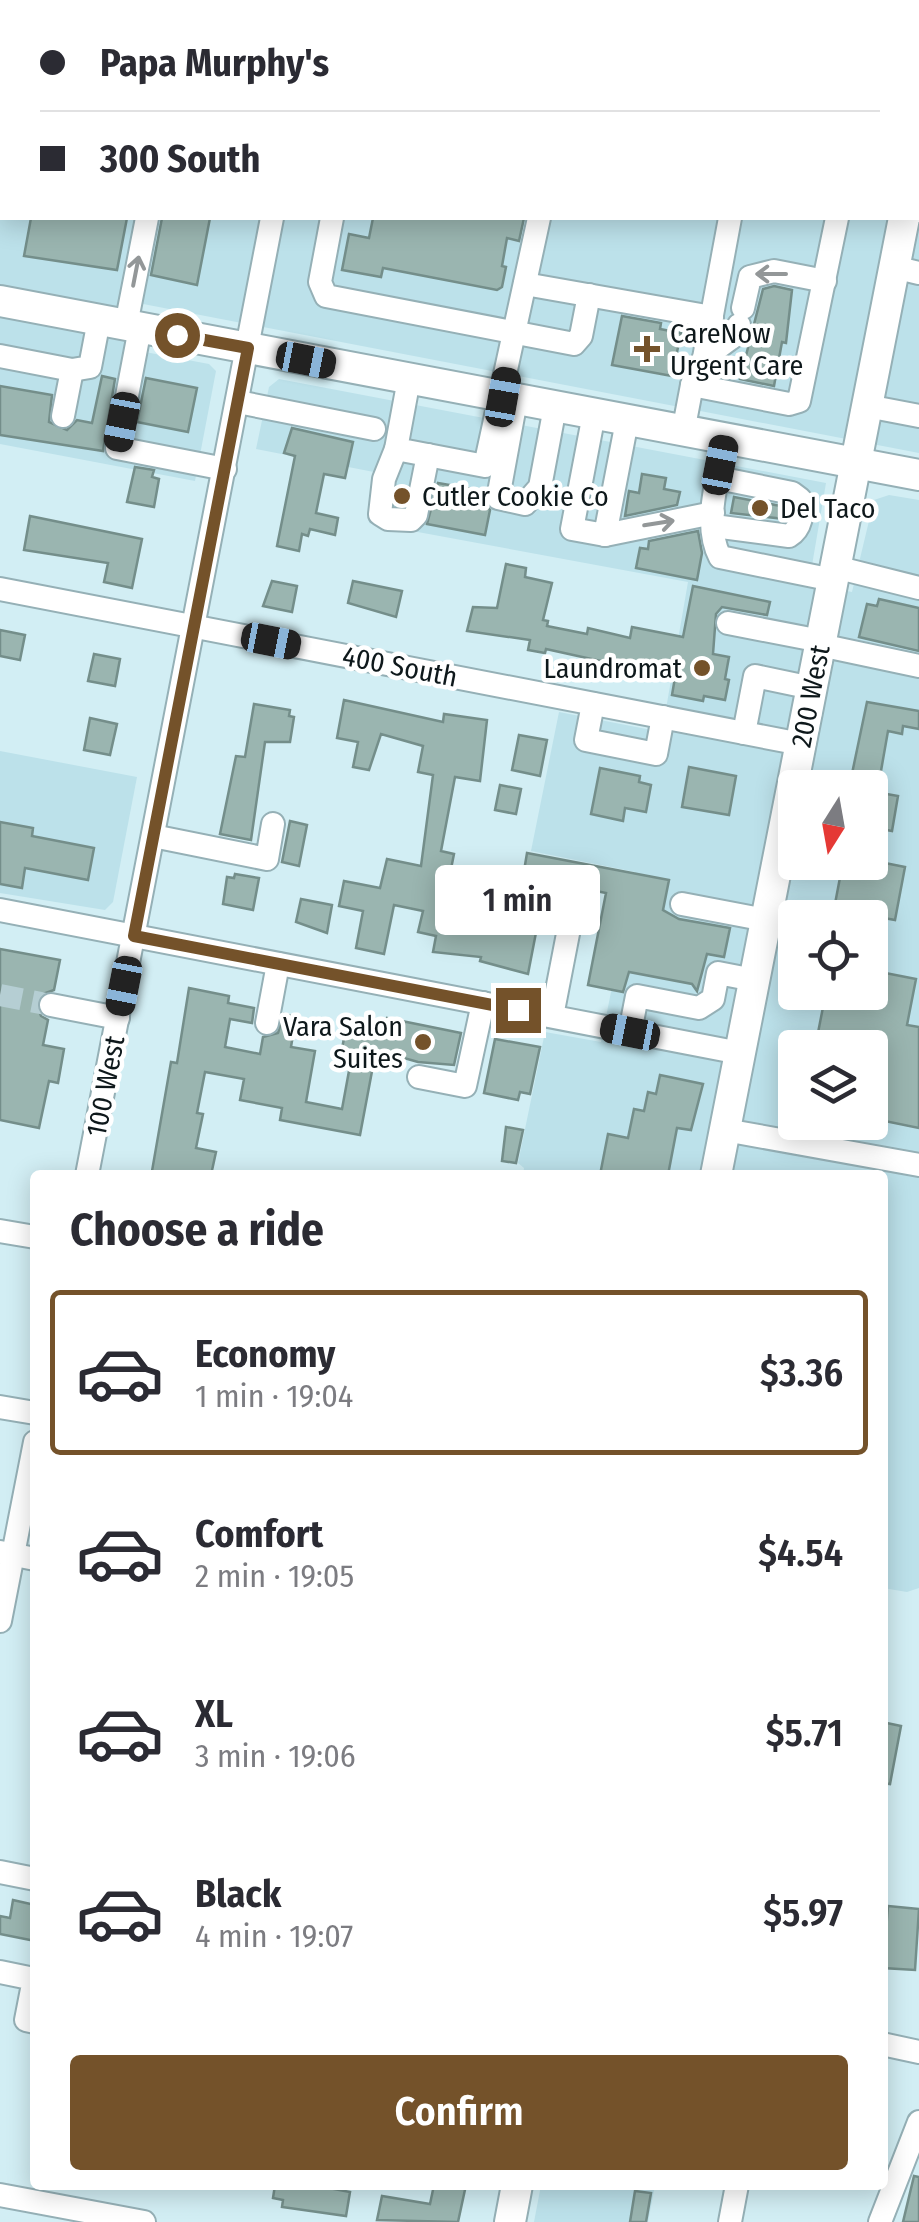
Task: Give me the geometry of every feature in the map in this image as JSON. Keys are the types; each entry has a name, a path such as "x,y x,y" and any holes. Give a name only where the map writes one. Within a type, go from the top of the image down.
{"main road":[{"name":"200 West","path":"717,1170 866,406 906,270 904,220"},
{"path":"0,301 919,476"},
{"path":"510,2222 516,2190"}],"street":[{"path":"146,220 122,324 117,448 225,468"},
{"name":"100 West","path":"88,1170 272,220"},
{"path":"332,220 320,282 326,296 574,344 581,336 589,295"},
{"path":"539,220 515,332 498,498 524,504 540,488 555,407"},
{"path":"683,432 692,385 704,358 730,220"},
{"path":"692,385 789,404 799,401 837,220"},
{"path":"704,358 738,333 747,284 755,273 774,271 824,281"},
{"path":"524,284 712,317"},
{"path":"0,356 72,370 90,368 122,324"},
{"path":"63,416 72,370"},
{"path":"410,379 379,509 394,520 416,516 428,455"},
{"path":"396,450 485,466 509,398"},
{"path":"238,402 374,429"},
{"path":"866,406 919,416"},
{"path":"594,414 572,528 605,535 714,519 789,536 798,527 802,510 800,499 792,493 718,478"},
{"path":"605,535 627,420"},
{"path":"726,440 714,519 720,557 919,588"},
{"name":"400 South","path":"0,588 800,744"},
{"path":"728,623 919,666"},
{"path":"744,733 755,676 812,688"},
{"path":"593,704 586,740 656,754 663,717"},
{"path":"154,836 267,858 273,824"},
{"path":"682,904 766,920"},
{"path":"552,1016 573,908"},
{"path":"0,910 740,1052"},
{"path":"267,1023 278,964"},
{"path":"630,1032 638,996 699,1008 712,999 718,973 754,980"},
{"path":"419,1077 466,1086 483,1003"},
{"path":"51,1005 118,1018"},
{"path":"725,1130 919,1165"},
{"path":"0,1231 30,1236"},
{"path":"0,1407 30,1413"},
{"path":"0,1622 30,1472"},
{"path":"0,1872 30,1878"},
{"path":"0,1972 30,1977"},
{"path":"30,1999 26,2020 30,2021"},
{"path":"888,2045 919,2052"},
{"path":"880,2222 919,2122"},
{"path":"730,2222 737,2190"},
{"path":"0,2195 144,2222"}],"shaded area":[{"path":"0,220 919,220 919,453 138,303 129,349 209,364 216,371 195,481 0,444"},
{"path":"279,379 826,483 809,583 852,592 874,500 889,495 919,500 919,1588 907,1592 888,1589 888,1170 524,1170 518,1163 545,1032 601,1042 635,872 531,851 559,712 662,732 688,582 369,523 379,473 256,449 269,387"},
{"path":"0,751 137,777 113,902 105,910 0,893"},
{"path":"540,2190 654,2190 648,2222 534,2222"}],"building":[{"path":"31,220 127,220 117,270 24,256"},
{"path":"162,220 210,220 197,285 151,275"},
{"path":"373,220 524,220 519,241 507,238 502,266 506,267 502,287 497,290 383,268 381,277 342,270 349,234 369,238"},
{"path":"774,286 792,290 786,343 782,342 774,386 740,379 763,289"},
{"name":"CareNow Urgent Care","path":"622,316 661,323 660,329 681,333 672,376 612,365"},
{"path":"102,376 115,379 103,451 0,435 0,386 52,395 49,422 67,430 77,420 92,423"},
{"path":"146,378 197,388 188,432 137,422"},
{"path":"292,428 353,442 345,478 324,474 316,513 338,518 335,535 310,529 308,536 302,534 299,551 277,546 295,456 284,453"},
{"path":"135,467 154,470 152,477 159,479 154,507 127,502"},
{"path":"642,474 666,478 664,489 680,492 677,505 625,516 629,491 639,493"},
{"path":"438,483 484,491 484,502 490,510 485,535 427,524"},
{"path":"734,497 786,507 785,519 731,513"},
{"path":"30,516 142,539 132,588 104,582 108,563 24,550"},
{"path":"698,531 702,553 697,580 636,568 640,548 648,549 649,541"},
{"path":"506,564 526,568 525,577 552,583 543,620 548,621 547,626 587,634 588,628 630,638 632,627 683,637 693,586 770,602 767,615 722,607 716,614 713,654 729,657 725,679 729,680 725,700 704,696 703,701 672,695 677,666 645,660 643,667 546,649 545,653 528,650 530,640 467,631 473,607 497,608"},
{"path":"272,581 297,586 292,612 263,606"},
{"path":"353,581 402,591 396,617 348,603"},
{"path":"879,599 919,608 919,651 859,637 867,604 877,606"},
{"path":"0,630 25,635 20,660 0,656"},
{"path":"94,654 120,659 115,686 88,681"},
{"path":"344,700 443,722 444,714 487,720 480,781 455,777 441,851 454,854 448,884 480,888 483,869 523,877 527,853 669,880 663,910 679,919 730,928 724,957 707,954 697,991 692,984 629,972 623,992 588,985 606,893 546,881 528,974 480,961 481,957 433,952 436,936 418,932 423,911 394,905 384,954 356,948 363,911 339,906 344,881 380,888 387,859 421,866 433,775 418,772 423,746 381,734 369,770 353,767 358,742 337,738"},
{"path":"867,702 919,711 919,729 903,726 902,734 888,731 881,770 853,770"},
{"path":"254,704 290,710 289,716 294,717 290,742 265,742 251,840 220,834 236,756 245,757"},
{"path":"90,718 117,724 110,755 84,750"},
{"path":"519,735 547,740 540,776 512,770"},
{"path":"689,767 736,776 729,815 682,807"},
{"path":"600,768 640,776 639,782 651,785 646,812 625,808 623,821 591,814"},
{"path":"500,785 521,789 516,814 495,810"},
{"path":"888,794 898,796 892,831 888,830"},
{"path":"290,821 307,825 299,866 282,862"},
{"path":"0,822 33,828 32,836 94,848 88,880 25,868 22,888 0,884"},
{"path":"888,864 905,867 895,920 888,919 888,900 836,900 840,880 888,880"},
{"path":"235,874 259,878 253,910 223,904 227,877 234,878"},
{"path":"301,899 332,905 327,933 296,922"},
{"path":"0,949 60,960 54,990 40,995 36,1003 41,1016 48,1020 43,1045 64,1049 58,1083 49,1081 39,1128 0,1120"},
{"path":"888,974 916,979 907,1025 919,1027 919,1128 888,1122 888,1030 819,1030 822,1010 888,1010"},
{"path":"189,988 229,996 228,1003 254,1008 252,1023 230,1019 225,1047 260,1054 263,1037 278,1033 284,1014 296,1017 291,1047 315,1051 306,1102 342,1109 351,1060 340,1058 348,1019 385,1026 387,1018 461,1033 454,1065 418,1062 376,1050 360,1135 280,1120 282,1108 240,1100 244,1079 205,1072 197,1113 203,1114 196,1148 216,1152 212,1170 152,1170 171,1062 177,1063"},
{"path":"495,1039 540,1047 530,1094 520,1092 518,1100 484,1093"},
{"path":"660,1075 703,1084 691,1130 677,1128 669,1170 601,1170 608,1134 628,1138 634,1109 644,1111 648,1092 656,1094"},
{"path":"506,1127 523,1130 516,1163 502,1161"},
{"path":"888,1723 901,1726 888,1784"},
{"path":"13,1900 30,1904 30,1940 0,1934 0,1916 10,1918"},
{"path":"888,1906 919,1909 915,1970 888,1968"},
{"path":"914,2176 919,2177 919,2222 903,2222"},
{"path":"274,2190 350,2192 346,2216 282,2207 283,2200 273,2198"},
{"path":"433,2190 465,2190 458,2222 377,2220 382,2196 430,2204"},
{"path":"635,2191 651,2193 646,2222 630,2222"}],"tunnel":[{"path":"0,995 51,1005"}],"place":[{"name":"CareNow Urgent Care","path":"647,349"},
{"name":"Cutler Cookie Co","path":"402,496"},
{"name":"Del Taco","path":"760,508"},
{"name":"Laundromat","path":"702,668"},
{"name":"Vara Salon Suites","path":"423,1042"}],"route":[{"path":"177,335 248,348 134,936 518,1010"}]}
